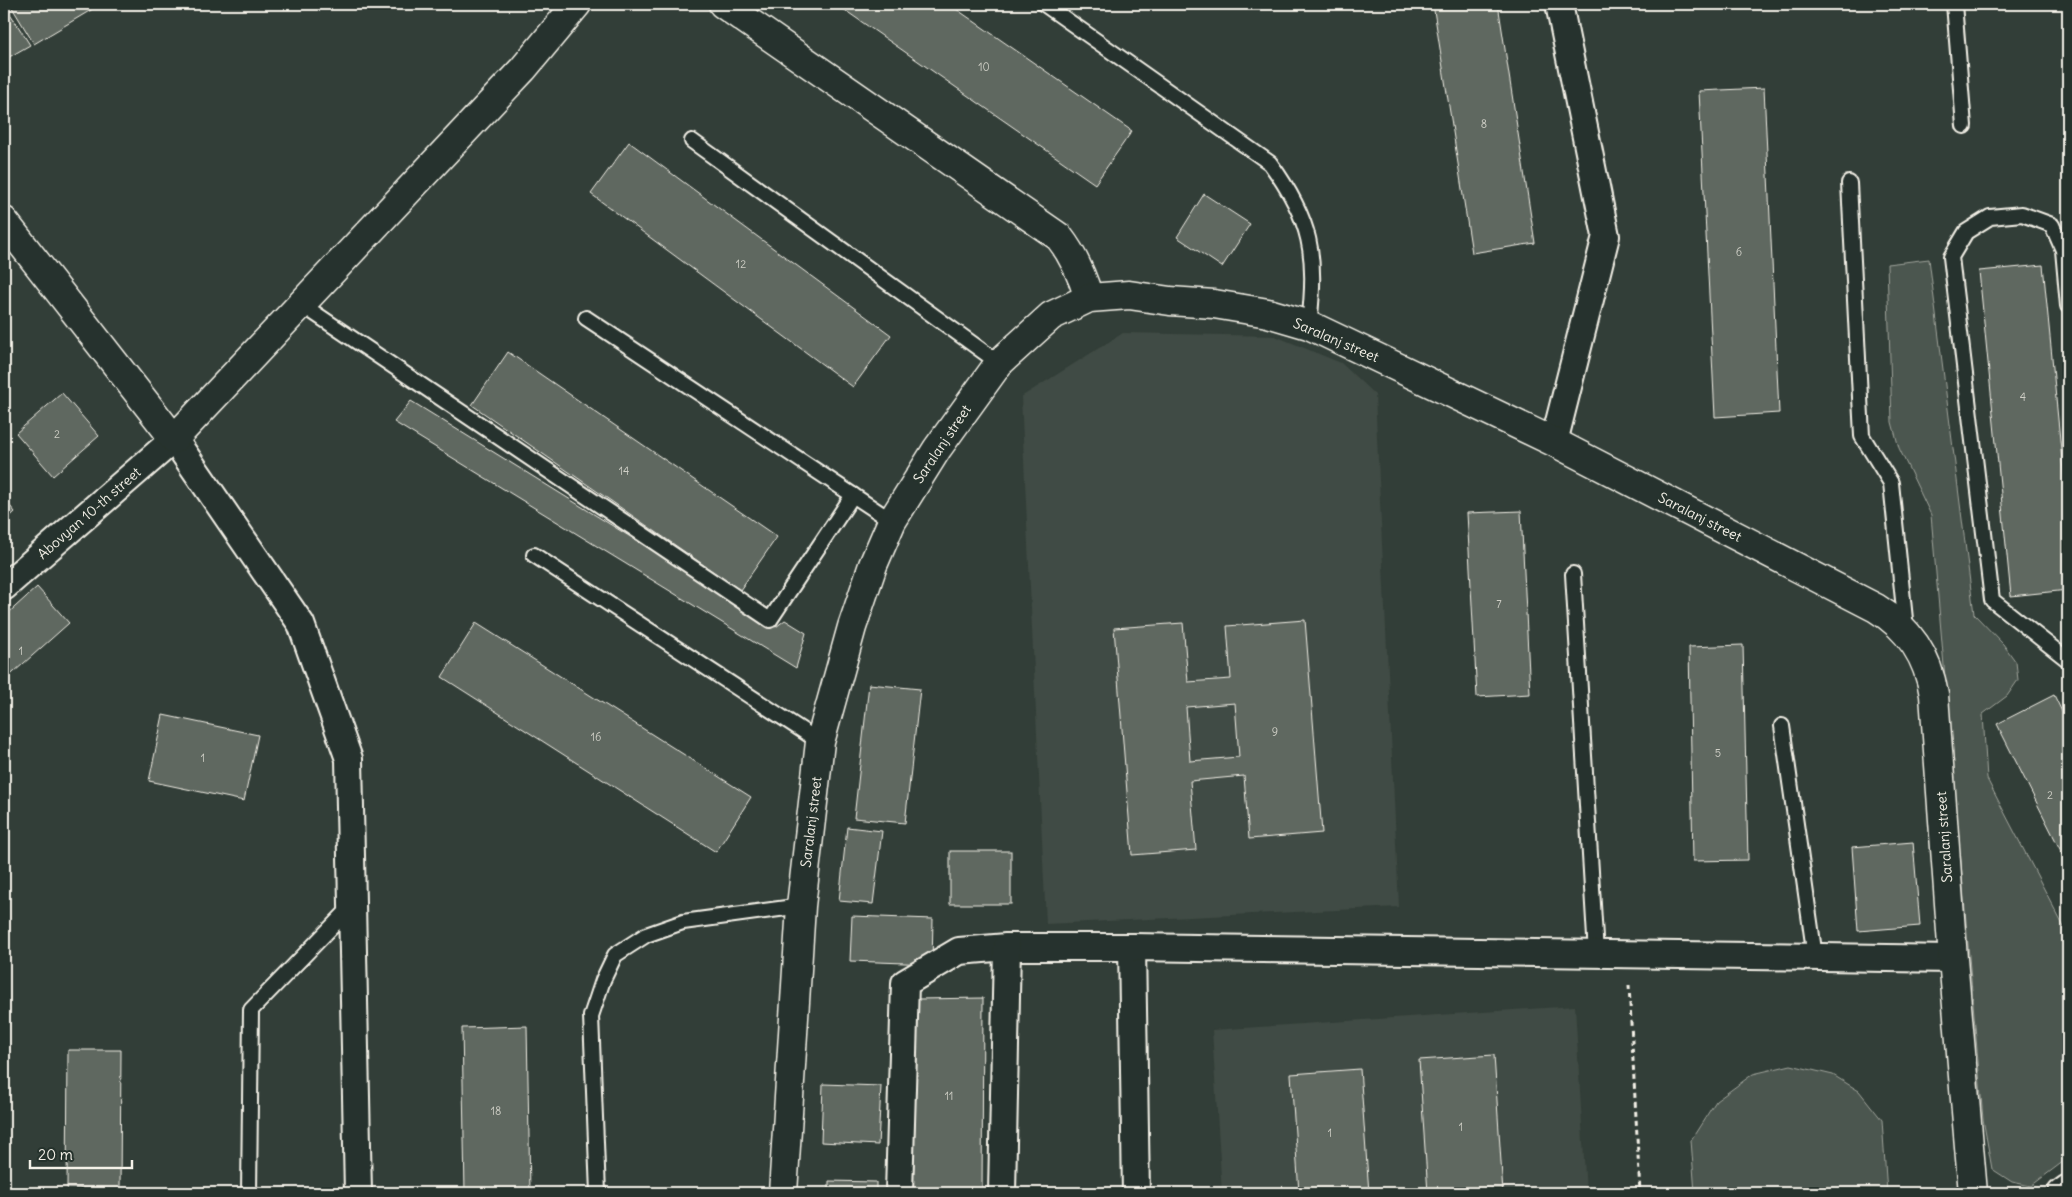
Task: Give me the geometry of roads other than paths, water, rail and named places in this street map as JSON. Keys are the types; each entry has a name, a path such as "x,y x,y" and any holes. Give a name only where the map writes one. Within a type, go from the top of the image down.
{"street":[{"path":"174,439 523,69 577,4"},
{"path":"723,4 1059,237 1071,253 1082,275 1089,298"},
{"path":"1554,442 1606,236 1558,4"},
{"path":"4,221 174,439 301,624 349,759 358,1193"},
{"name":"Saralanj street","path":"783,1193 801,906 820,742 852,627 873,565 892,521 937,449 999,362 1051,316 1089,298 1130,295 1170,301 1214,304 1268,313 1309,325 1554,442 1876,608 1893,618 1906,630 1927,665 1934,694 1953,959 1973,1193"},
{"name":"Abovyan 10-th street","path":"4,588 174,439"},
{"path":"900,1193 905,983 959,951 1007,947 1132,948 1953,959"},
{"path":"1002,1193 1007,947"},
{"path":"1132,948 1136,1193"},
{"path":"2061,1193 2068,1188"}],"lane":[{"path":"1044,4 1270,163 1291,193 1308,232 1313,266 1309,325"},
{"path":"1954,4 1964,126"},
{"path":"692,141 999,362"},
{"path":"1849,183 1862,436 1891,483 1906,630"},
{"path":"2068,306 2062,250 2052,225 2022,214 1990,216 1966,232 1951,257 1992,600 2068,660"},
{"path":"301,304 770,620 853,495"},
{"path":"586,318 892,521"},
{"path":"534,555 820,742"},
{"path":"1572,574 1596,954"},
{"path":"1782,726 1815,957"},
{"path":"598,1193 591,1016 603,980 615,955 646,935 683,922 801,906"},
{"path":"249,1193 251,1010 351,908"}]}
